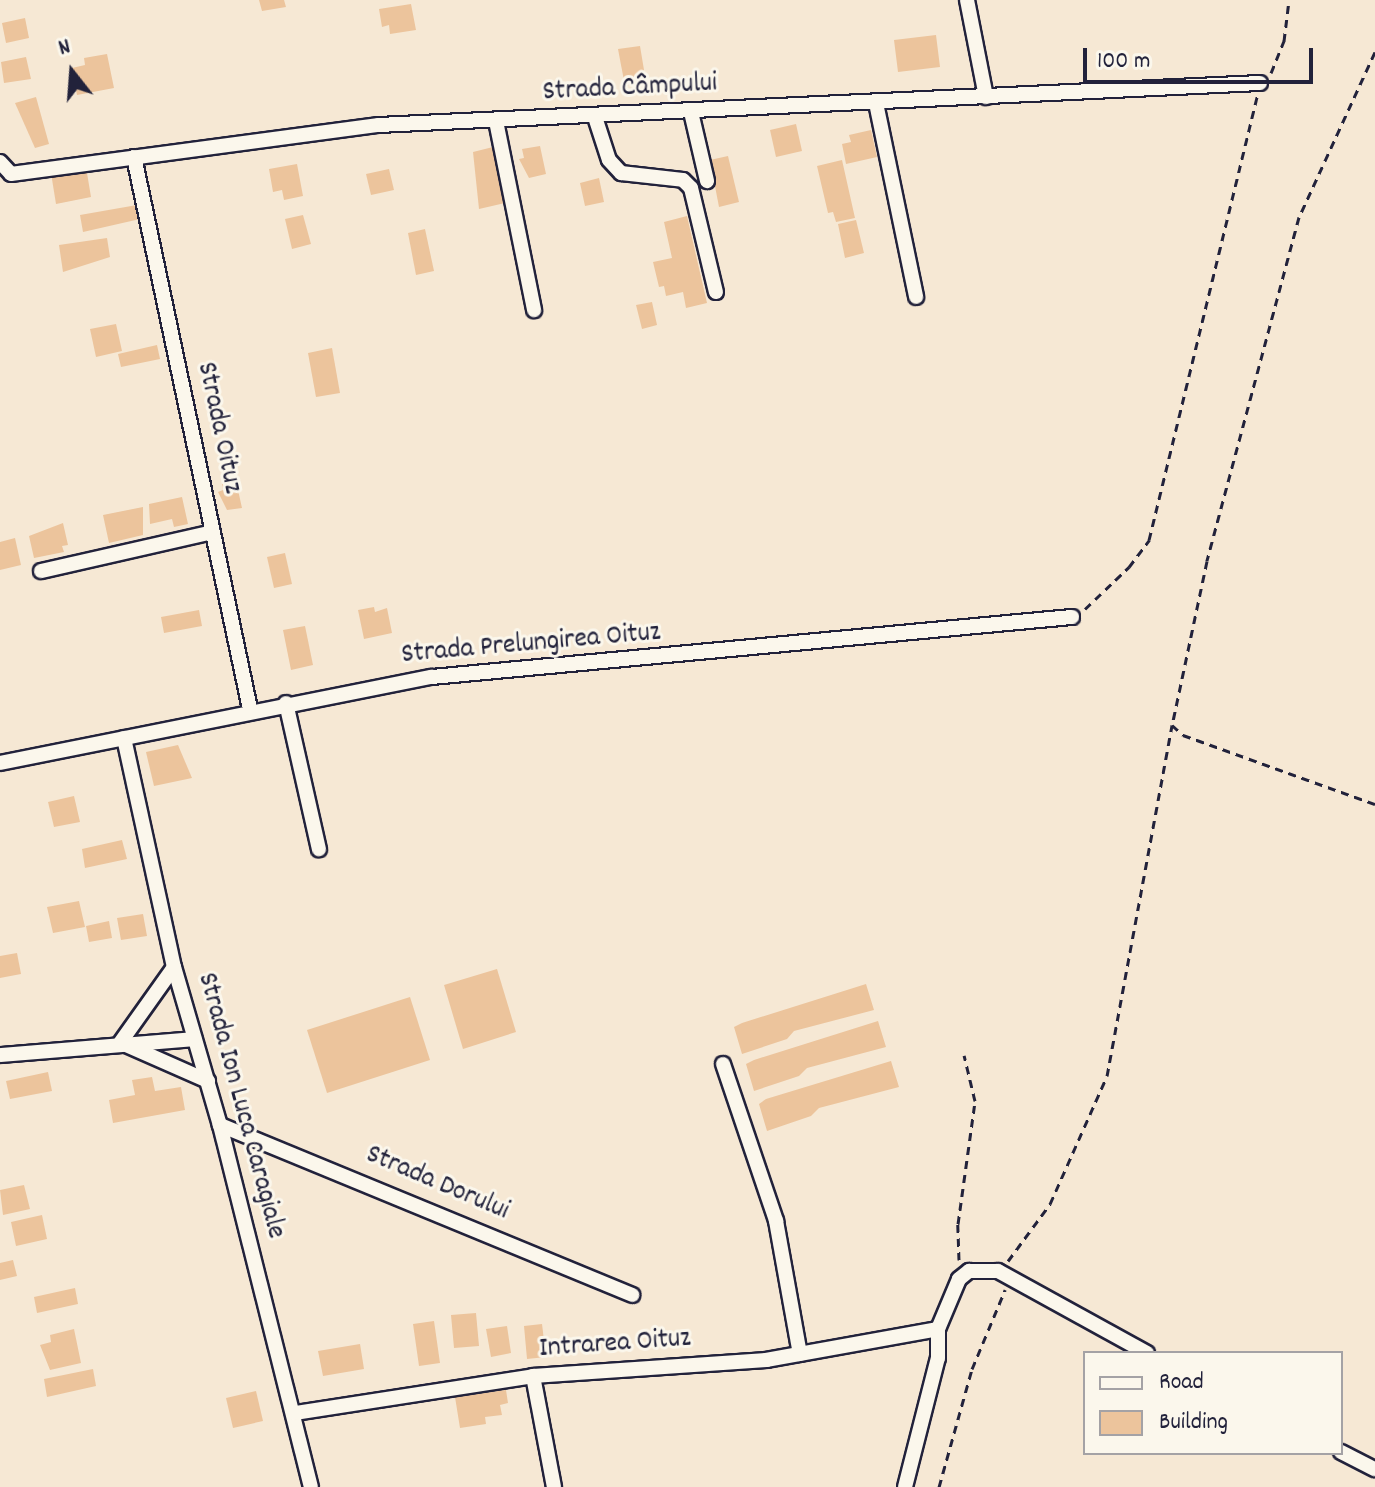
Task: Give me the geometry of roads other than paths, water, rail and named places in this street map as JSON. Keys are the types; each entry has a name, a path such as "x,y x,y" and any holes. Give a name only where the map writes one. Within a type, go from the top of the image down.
{"street":[{"path":"967,0 986,97"},
{"name":"Strada Câmpului","path":"2,167 134,157 332,129 1260,83"},
{"path":"876,103 916,297"},
{"path":"691,112 707,181"},
{"path":"595,117 609,160 621,173 683,180 691,188 716,292"},
{"path":"496,121 534,310"},
{"name":"Strada Oituz","path":"134,157 250,709"},
{"path":"41,571 213,532"},
{"name":"Strada Prelungirea Oituz","path":"0,763 250,709 502,670 602,664 1072,617"},
{"path":"286,703 319,849"},
{"name":"Strada Ion Luca Caragiale","path":"124,738 174,967 220,1125 295,1413 311,1487"},
{"path":"120,1043 174,967"},
{"path":"0,1055 194,1039"},
{"path":"120,1043 208,1081"},
{"path":"723,1064 776,1221 800,1354"},
{"name":"Strada Dorului","path":"220,1125 632,1295"},
{"path":"905,1487 938,1358 938,1329 959,1279 969,1271 1003,1274 1143,1351"},
{"name":"Intrarea Oituz","path":"295,1413 533,1376 800,1354 938,1329"},
{"path":"533,1376 554,1487"},
{"path":"1343,1453 1375,1469"}]}
